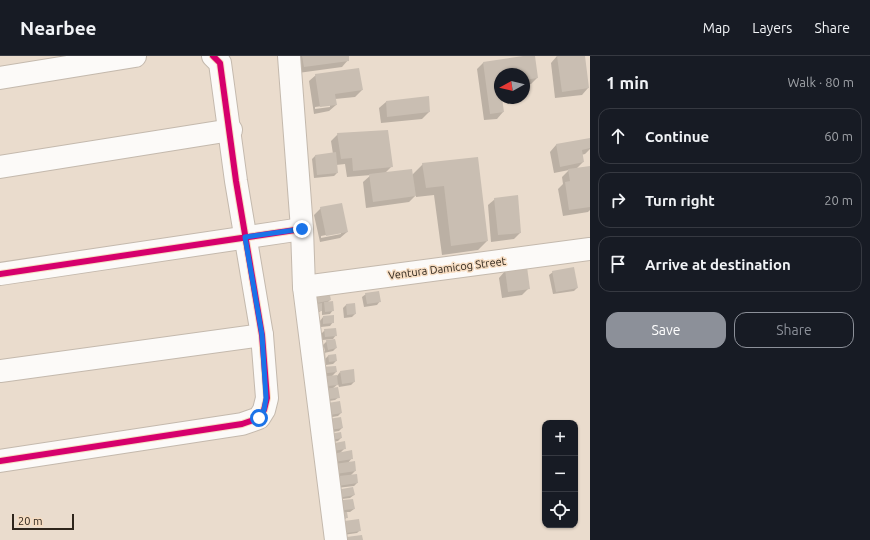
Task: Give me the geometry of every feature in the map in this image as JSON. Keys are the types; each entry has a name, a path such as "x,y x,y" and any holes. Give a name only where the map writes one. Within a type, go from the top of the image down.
{"street":[{"path":"0,78 135,56"},
{"path":"0,461 253,422 259,418 264,410 266,398 262,335 236,181 231,130 220,62 213,56"},
{"path":"289,56 302,229 304,287 336,540"},
{"path":"0,167 231,130"},
{"path":"0,274 302,229"},
{"name":"Ventura Damicog Street","path":"304,287 590,249"},
{"path":"0,371 262,335"}],"building":[{"path":"302,56 349,56 349,61 304,67"},
{"path":"523,56 535,56 538,78 530,79 530,68 494,68 494,104 503,104 504,112 490,114 483,62"},
{"path":"557,56 585,56 589,88 562,92"},
{"path":"359,68 363,90 335,94 337,105 320,107 315,74"},
{"path":"429,96 430,112 387,117 386,101"},
{"path":"388,130 393,167 353,171 352,158 341,159 337,133"},
{"path":"590,138 590,148 582,150 584,162 560,167 556,144"},
{"path":"336,152 338,173 317,175 315,155"},
{"path":"478,157 488,241 451,246 444,186 426,188 422,163"},
{"path":"590,166 590,207 569,210 565,182 570,181 568,169"},
{"path":"412,169 416,196 373,202 369,174"},
{"path":"518,195 521,233 498,235 494,198"},
{"path":"342,203 348,232 326,236 320,207"},
{"path":"527,267 530,289 508,292 505,270"},
{"path":"574,267 578,288 556,292 552,271"},
{"path":"310,288 329,291 331,300 313,304"},
{"path":"379,291 381,302 367,304 365,293"},
{"path":"333,301 334,311 325,312 324,302"},
{"path":"322,303 322,311 311,312 310,305"},
{"path":"355,303 356,314 347,315 346,304"},
{"path":"334,315 334,323 323,324 323,316"},
{"path":"336,328 337,336 325,337 324,329"},
{"path":"335,339 337,348 328,350 326,340"},
{"path":"325,351 326,363 318,364 317,352"},
{"path":"336,354 337,361 329,362 328,355"},
{"path":"336,366 337,372 319,374 319,367"},
{"path":"354,369 355,382 342,384 340,371"},
{"path":"337,375 338,385 319,387 318,377"},
{"path":"338,387 340,398 320,400 318,390"},
{"path":"340,401 342,413 324,416 322,404"},
{"path":"341,417 343,428 324,431 322,420"},
{"path":"341,432 342,438 325,441 324,435"},
{"path":"345,441 346,449 326,452 325,445"},
{"path":"352,450 353,459 328,463 327,455"},
{"path":"355,461 356,471 329,475 328,465"},
{"path":"357,474 358,483 331,487 330,477"},
{"path":"353,487 355,495 332,499 331,491"},
{"path":"353,499 355,509 334,511 333,501"},
{"path":"347,512 348,518 336,519 335,513"},
{"path":"359,519 361,531 339,534 337,522"},
{"path":"362,535 363,540 339,540 339,538"}],"cycle path":[{"path":"0,461 242,424 259,418 264,410 267,398 262,335 236,181 220,63 213,56"},
{"path":"0,274 302,229"}],"route":[{"path":"259,418 264,410 266,398 262,335 245,237 302,229"}]}
